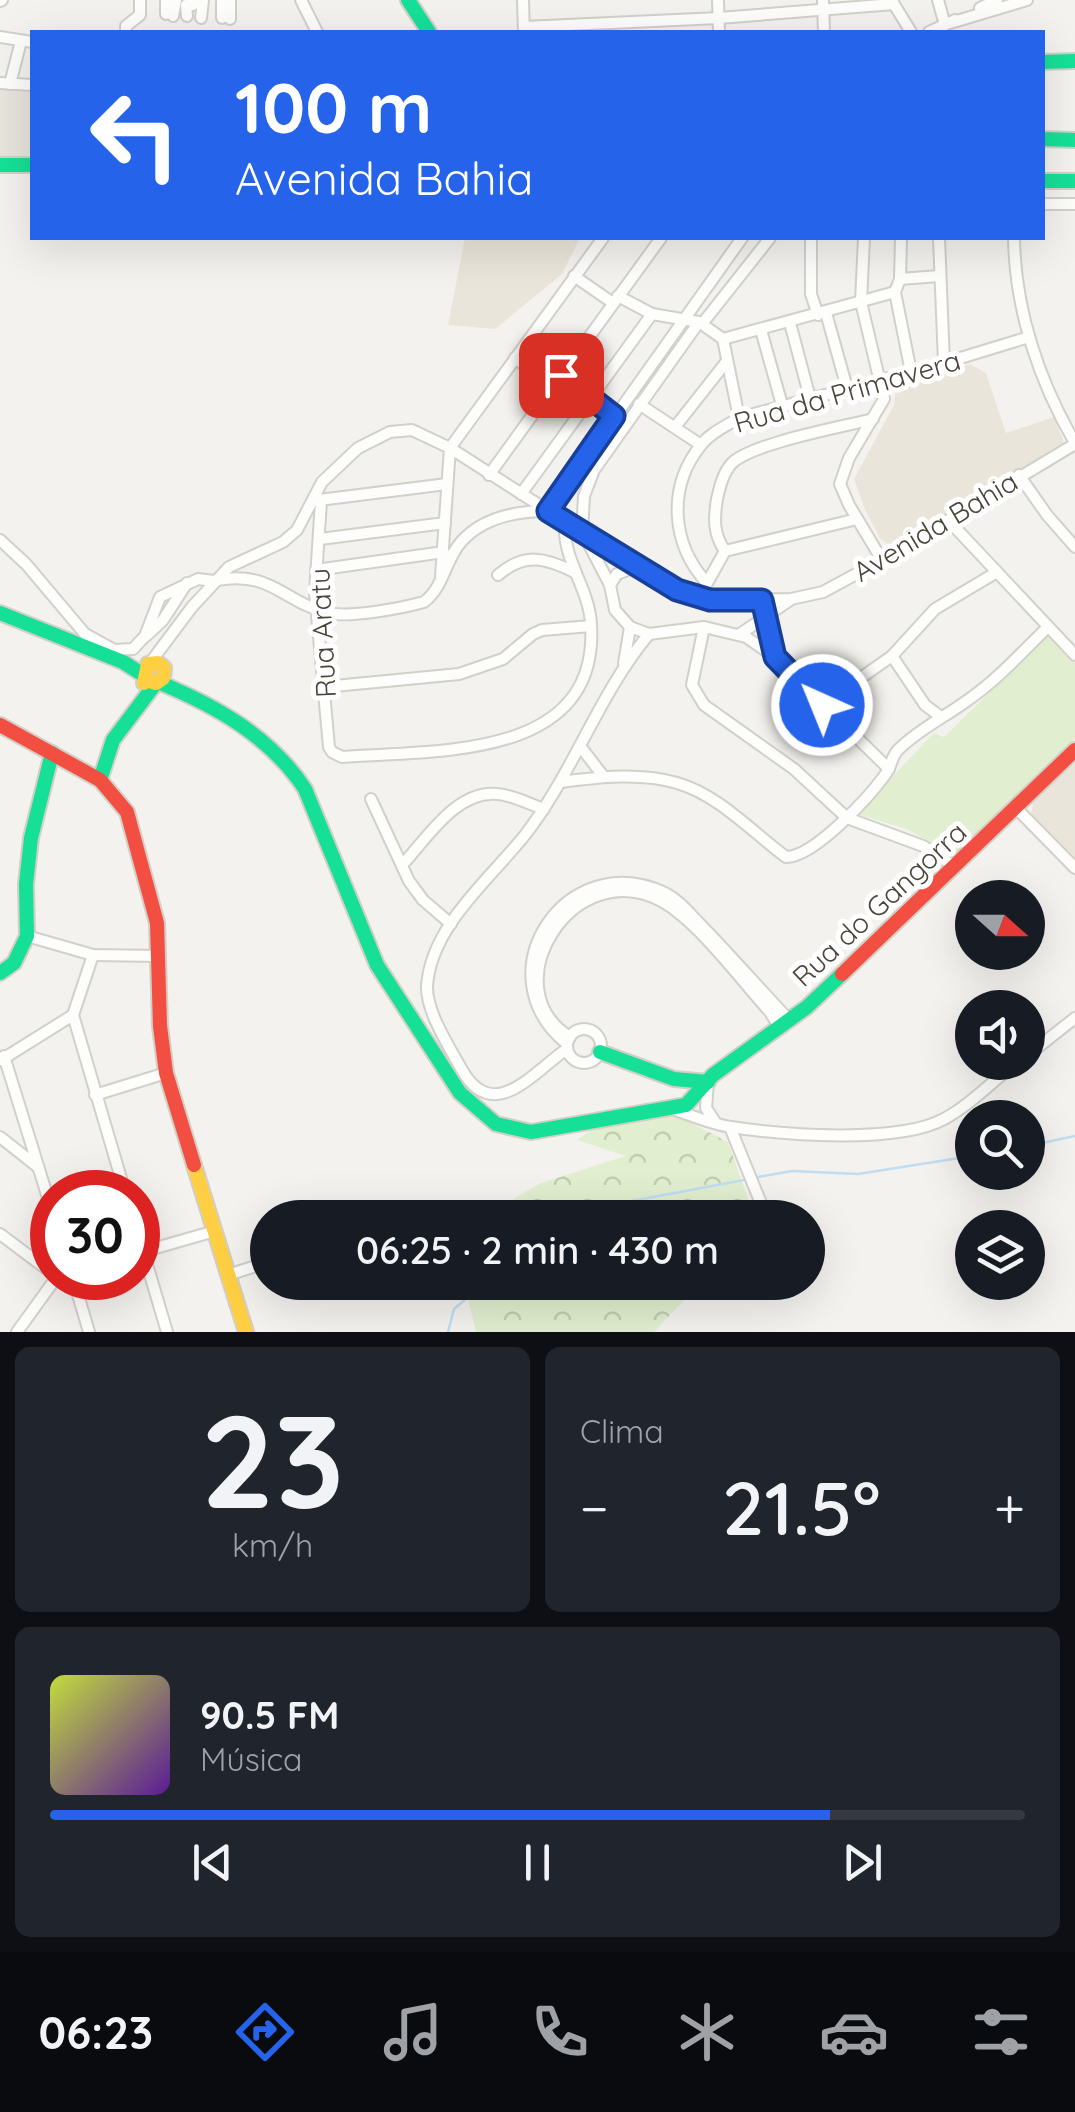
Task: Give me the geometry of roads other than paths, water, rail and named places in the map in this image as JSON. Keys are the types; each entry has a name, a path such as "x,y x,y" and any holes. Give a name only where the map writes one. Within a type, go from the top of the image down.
{"street":[{"path":"126,30 140,15 139,0"},
{"path":"166,0 169,15 176,0"},
{"path":"187,16 186,5 194,5 194,0"},
{"path":"201,18 203,0"},
{"path":"222,0 226,18 230,0"},
{"path":"301,0 316,30"},
{"path":"408,0 428,30"},
{"path":"523,0 524,30 719,18 823,4 893,2 910,30"},
{"path":"718,0 719,30"},
{"path":"938,0 948,24"},
{"path":"934,30 997,0"},
{"path":"948,24 1027,0"},
{"path":"823,4 824,30"},
{"path":"0,37 27,41 5,84 30,85"},
{"path":"1045,62 1075,62"},
{"path":"1045,139 1075,140"},
{"path":"0,165 30,166"},
{"path":"1045,180 1075,181"},
{"path":"1045,204 1075,204"},
{"path":"440,584 450,448 601,240"},
{"path":"489,475 659,240"},
{"path":"444,536 451,542 460,542 504,515 548,511 741,240"},
{"path":"768,240 700,323 594,470 584,496 582,532 610,585 615,610 630,628 649,634 704,627 740,634 775,657 890,769"},
{"path":"812,240 811,294 848,388"},
{"path":"864,240 862,302 884,398 840,484 882,560"},
{"path":"901,240 896,292 911,372"},
{"path":"939,240 944,364"},
{"path":"1014,240 1016,279 1029,337 1055,409 1075,443"},
{"path":"574,276 652,314 700,323 724,339 896,292"},
{"path":"900,278 938,276"},
{"path":"521,494 652,314"},
{"path":"790,323 810,398"},
{"path":"761,330 782,405"},
{"name":"Rua da Primavera","path":"707,582 696,572 681,542 677,518 683,476 701,445 739,418 944,364 1029,337"},
{"path":"724,339 739,418"},
{"path":"515,358 552,386"},
{"path":"675,427 727,361"},
{"path":"561,375 614,416"},
{"path":"639,404 701,445"},
{"path":"725,551 718,541 714,515 720,484 734,461 754,450 873,419"},
{"name":"Avenida Bahia","path":"216,580 229,567 283,542 297,530 317,500 322,482 358,448 390,432 412,430 450,448 677,590 697,597 762,600 823,592 1075,443"},
{"path":"1019,475 1075,548"},
{"path":"317,500 447,484"},
{"name":"Rua Aratu","path":"317,500 320,539 316,609 329,747 342,758 513,740 542,726 577,692 585,676 591,626"},
{"path":"697,597 725,551 858,520"},
{"path":"949,520 1075,655"},
{"path":"320,539 445,522"},
{"path":"324,686 460,674 503,659 533,634 591,626 583,586 565,546 565,522"},
{"path":"0,540 26,564 85,634 114,650 134,649 145,636 160,597 198,579 244,576 334,614 413,605 433,596 460,542"},
{"path":"316,570 444,552"},
{"path":"498,575 514,562 534,557 574,572"},
{"path":"610,585 617,574 636,567"},
{"path":"822,705 892,656 935,609 997,572"},
{"path":"94,776 169,642 216,580"},
{"name":"Avenida Bahia","path":"740,634 790,599"},
{"path":"762,600 775,657"},
{"path":"0,613 154,673 252,734 293,767 377,965 460,1093 496,1124 531,1132 639,1110 670,1108 730,1127 865,1134 909,1130 944,1120 994,1080"},
{"path":"704,627 692,676 696,694 704,704 794,769 847,818 924,846 954,866"},
{"path":"561,782 604,776 678,783 720,806 792,858 847,818 890,769 895,752 969,700 1048,627"},
{"path":"624,664 630,628"},
{"path":"649,634 624,664 544,809 451,924 432,959 427,990 434,1012 465,1074 479,1090 495,1095 520,1087 568,1043 577,1030 590,1030 599,1039 600,1052 593,1061 582,1064 572,1059 568,1043 548,1029 530,966 547,929 574,902 608,888 647,890 676,900 785,1024"},
{"path":"892,656 925,706 941,717"},
{"path":"0,725 94,776 114,792 127,812 157,923 160,1026 166,1072 246,1332"},
{"path":"580,746 604,776"},
{"name":"Rua do Gangorra","path":"670,1108 686,1106 708,1082 785,1024 1075,750"},
{"path":"0,973 14,963 27,936 26,884 31,838 52,753"},
{"path":"403,864 472,796 501,794 544,809"},
{"path":"371,799 409,881 423,900 451,924"},
{"path":"1017,808 1075,868"},
{"path":"27,936 93,955 160,956"},
{"path":"93,955 73,1016 118,1170"},
{"path":"39,1168 2,1059 73,1016"},
{"path":"1045,1041 1075,1018"},
{"path":"600,1052 674,1079 708,1082 706,1108 716,1123"},
{"path":"95,1095 166,1072"},
{"path":"730,1127 760,1200"},
{"path":"0,1137 39,1168"},
{"path":"160,1247 215,1232"},
{"path":"0,1234 30,1257"},
{"path":"228,1274 250,1267"},
{"path":"16,1332 37,1300"},
{"path":"80,1300 89,1332"},
{"path":"156,1300 167,1332"}],"waterway":[{"path":"1045,1142 1075,1136"},
{"path":"758,1177 792,1171 858,1174 955,1159"},
{"path":"637,1200 744,1180"},
{"path":"448,1332 454,1309 465,1300"}]}
